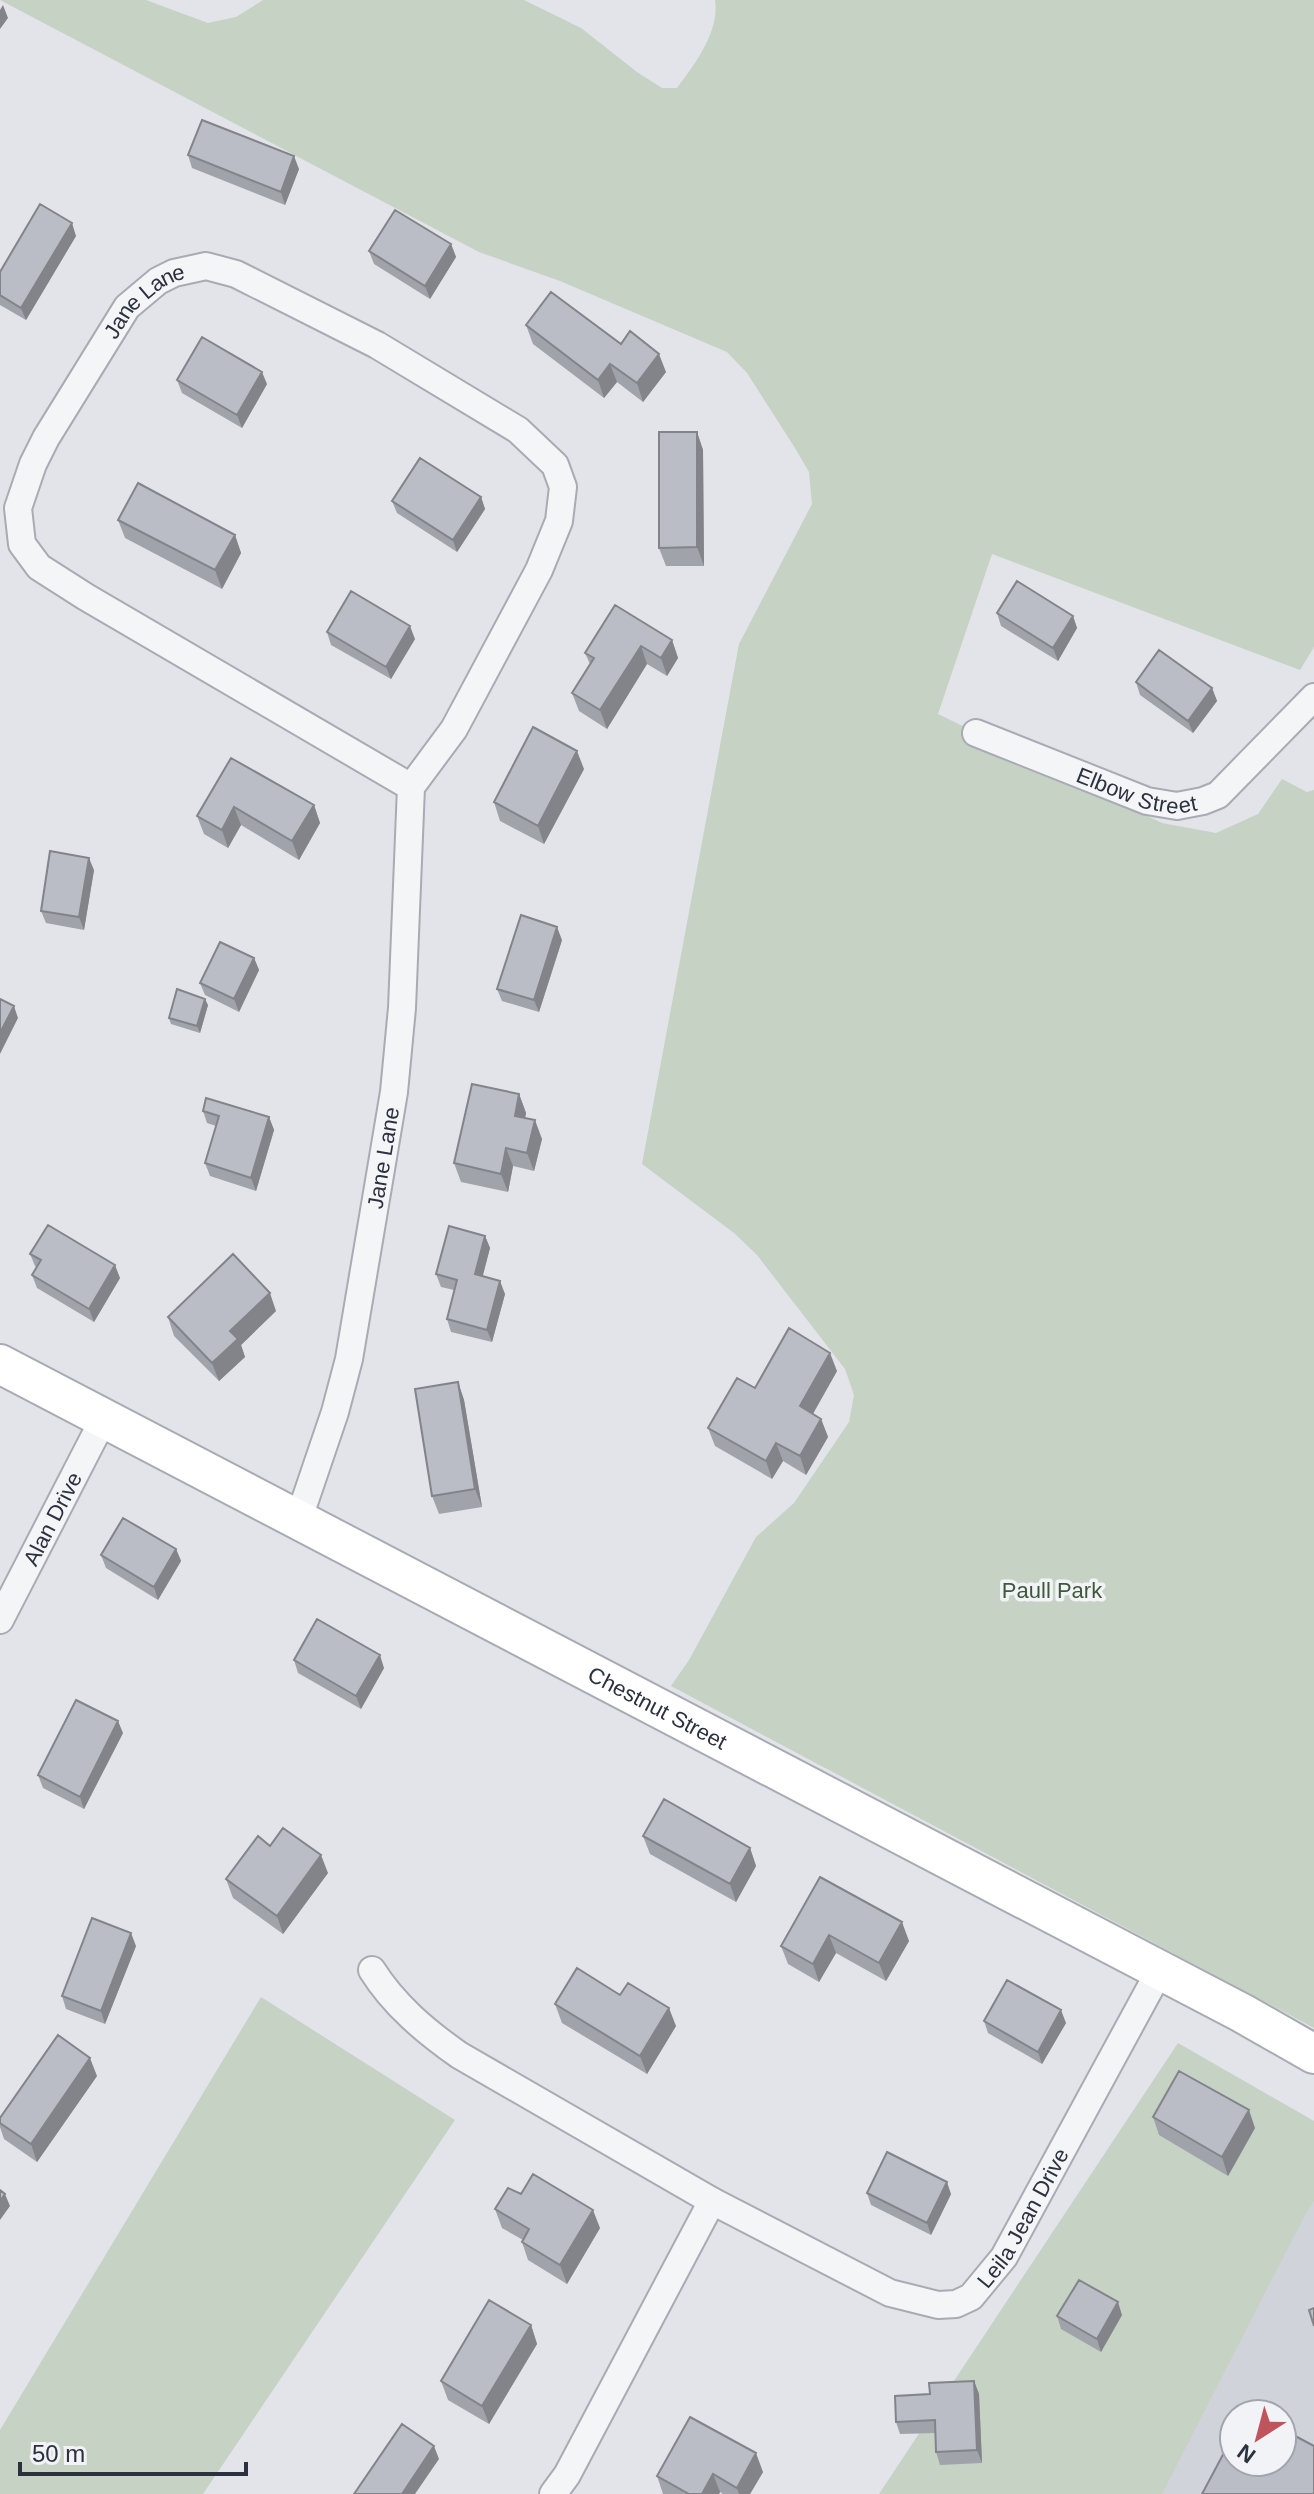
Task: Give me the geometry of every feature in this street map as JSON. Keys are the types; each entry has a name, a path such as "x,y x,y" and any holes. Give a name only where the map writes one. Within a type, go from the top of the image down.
{"street":[{"name":"Jane Lane","path":"298,1521 335,1412 349,1359 394,1092 402,1008 411,787 454,729 539,570 559,521 563,487 555,465 518,430 377,345 236,274 206,266 174,273 158,281 127,307 61,412 33,464 18,508 22,544 39,567 86,597 411,787"},
{"name":"Elbow Street","path":"976,733 1147,801 1177,806 1218,795 1314,697"},
{"name":"Chestnut Street","path":"0,1364 1160,1970 1314,2054"},
{"name":"Alan Drive","path":"0,1620 104,1418"},
{"name":"Leila Jean Drive","path":"372,1970 397,2003 459,2055 712,2201 890,2293 938,2305 956,2304 971,2297 1004,2257 1160,1970"},
{"path":"553,2494 567,2475 712,2201"}],"shaded area":[{"path":"1314,2123 1314,2494 1059,2494"}],"green space":[{"name":"Paull Park","path":"0,0 146,0 208,23 236,17 263,0 524,0 581,28 662,88 677,88 710,35 716,12 715,0 1314,0 1314,647 1300,670 992,554 938,714 1162,823 1216,833 1258,814 1282,779 1307,792 1314,790 1314,2028 671,1686 689,1660 756,1537 794,1503 849,1422 854,1395 845,1369 757,1255 734,1233 642,1164 739,644 812,504 809,472 747,373 727,352 560,281 479,252"},
{"path":"261,1997 455,2120 203,2494 0,2494 0,2430"},
{"path":"1178,2043 1314,2121 1314,2201 1162,2494 879,2494"}],"building":[{"path":"202,120 294,156 281,192 188,155"},
{"path":"40,204 72,223 21,308 0,295 0,272"},
{"path":"395,210 451,244 425,286 369,251"},
{"path":"551,292 621,344 630,331 659,354 637,383 610,364 598,380 526,325"},
{"path":"202,337 262,372 237,415 177,380"},
{"path":"659,432 697,432 697,547 659,548"},
{"path":"420,458 481,497 453,540 392,501"},
{"path":"138,483 235,535 215,570 118,520"},
{"path":"1017,581 1073,616 1053,648 997,613"},
{"path":"351,591 410,626 386,667 327,632"},
{"path":"615,605 672,640 661,658 641,646 600,710 572,693 594,658 585,653"},
{"path":"1159,650 1212,688 1188,721 1136,682"},
{"path":"533,727 577,751 538,826 494,802"},
{"path":"231,758 314,805 292,841 234,807 222,830 197,816"},
{"path":"50,851 89,858 79,917 41,911"},
{"path":"521,915 557,927 534,1000 497,989"},
{"path":"220,942 254,958 234,999 200,983"},
{"path":"177,989 205,999 197,1026 169,1018"},
{"path":"0,999 14,1006 0,1033"},
{"path":"472,1084 519,1094 515,1116 535,1120 527,1153 506,1148 501,1174 454,1163"},
{"path":"206,1098 269,1117 251,1178 205,1163 219,1116 203,1111"},
{"path":"48,1225 115,1265 89,1309 32,1275 41,1260 30,1254"},
{"path":"449,1226 485,1236 475,1274 500,1281 487,1330 447,1319 457,1280 436,1274"},
{"path":"233,1254 270,1293 230,1331 238,1339 212,1363 168,1317"},
{"path":"789,1328 830,1353 800,1406 821,1419 800,1456 776,1443 766,1461 708,1428 737,1378 755,1388"},
{"path":"458,1382 475,1489 432,1496 415,1389"},
{"path":"123,1518 176,1549 154,1587 101,1555"},
{"path":"317,1619 380,1655 356,1696 294,1660"},
{"path":"76,1700 118,1721 80,1797 38,1775"},
{"path":"664,1799 750,1848 730,1884 643,1836"},
{"path":"283,1828 321,1855 277,1916 226,1879 258,1836 270,1846"},
{"path":"820,1877 902,1922 879,1963 829,1935 813,1964 781,1946"},
{"path":"92,1918 131,1933 101,2011 62,1996"},
{"path":"577,1968 620,1995 628,1983 669,2008 640,2056 555,2004"},
{"path":"1007,1980 1061,2010 1038,2052 984,2021"},
{"path":"58,2035 90,2058 31,2144 0,2123 0,2118"},
{"path":"1179,2071 1249,2110 1222,2157 1153,2117"},
{"path":"887,2152 947,2182 927,2223 867,2193"},
{"path":"533,2174 593,2210 560,2265 522,2242 529,2229 495,2209 508,2188 521,2194"},
{"path":"1079,2280 1118,2302 1097,2339 1057,2316"},
{"path":"489,2300 531,2325 482,2406 441,2381"},
{"path":"1314,2308 1314,2326 1309,2310"},
{"path":"974,2381 977,2450 936,2452 935,2420 896,2422 895,2396 930,2394 929,2383"},
{"path":"690,2417 756,2453 737,2488 713,2474 702,2494 689,2494 657,2476"},
{"path":"402,2424 434,2446 402,2494 354,2494"},
{"path":"1298,2438 1314,2446 1314,2494 1202,2494 1218,2464 1218,2478 1298,2478"}]}
